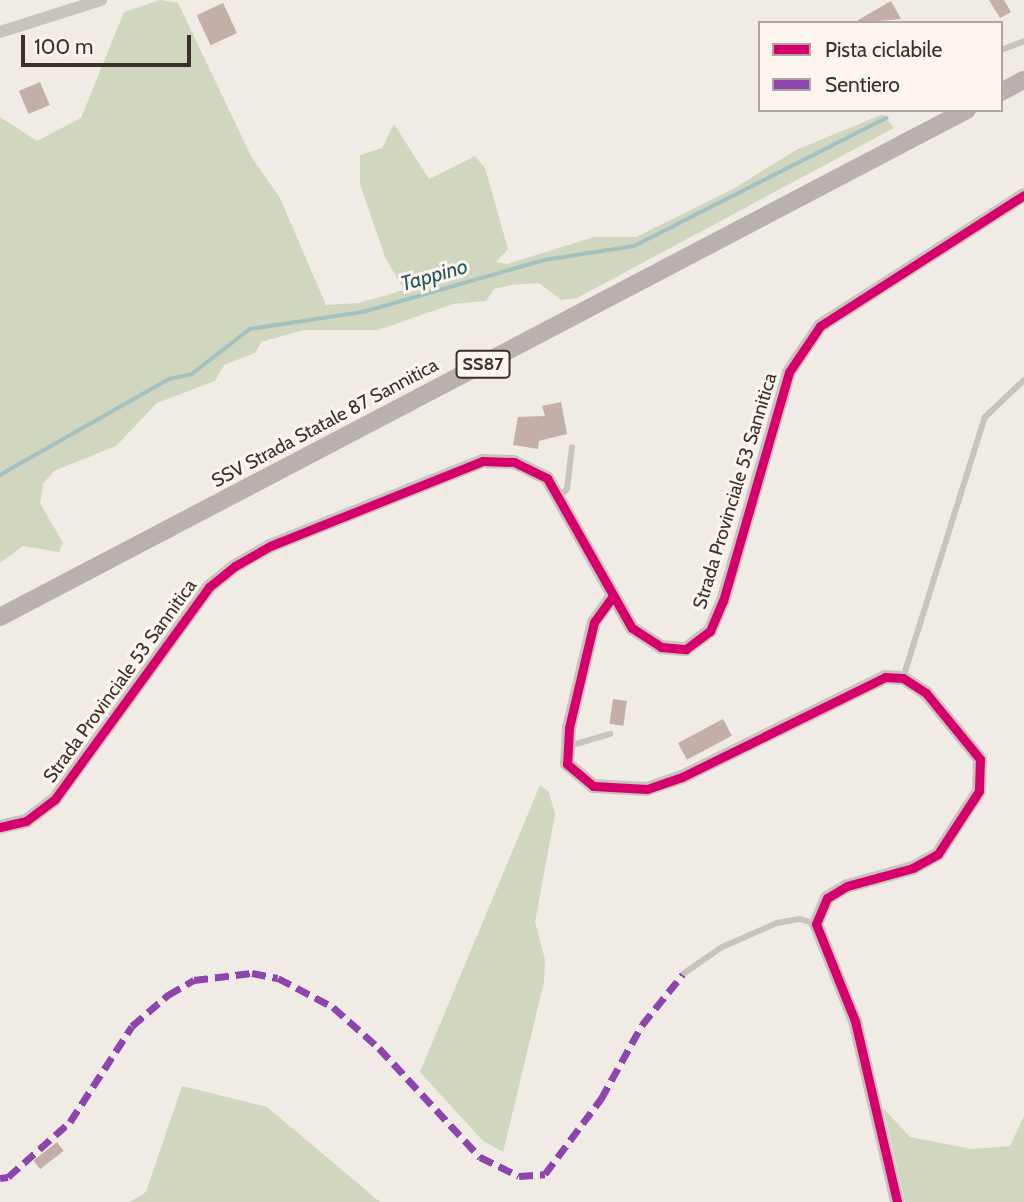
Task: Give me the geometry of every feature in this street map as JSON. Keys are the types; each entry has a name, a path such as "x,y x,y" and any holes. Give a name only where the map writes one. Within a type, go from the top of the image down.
{"main road":[{"path":"1003,91 1024,80"},
{"name":"SSV Strada Statale 87 Sannitica","path":"0,617 963,112"}],"street":[{"path":"0,32 101,0"},
{"name":"Strada Provinciale 53 Sannitica","path":"0,827 26,821 55,799 209,587 235,566 270,546 483,461 514,462 547,478 632,628 661,647 686,649 710,631 723,601 789,372 820,326 1024,195"},
{"path":"612,596 594,622 567,747 567,764 575,777 593,786 647,789 682,777 856,688 885,677 903,678 963,732 980,759 979,791 938,854 913,868 846,886 827,898 816,924 855,1021 897,1202"}],"lane":[{"path":"1003,49 1024,41"},
{"path":"903,678 980,428 1024,380"},
{"path":"559,497 567,489 572,447"},
{"path":"567,747 610,734"},
{"path":"683,974 722,947 777,923 800,919 816,924"}],"green space":[{"path":"160,0 178,3 252,158 280,198 326,305 359,303 404,290 385,257 360,184 360,155 382,148 394,124 429,179 475,156 485,168 508,249 496,262 507,264 594,237 636,237 733,189 796,150 883,114 894,128 577,298 561,300 539,283 511,285 494,289 486,301 453,304 378,330 304,330 261,342 255,353 224,365 215,381 157,403 116,446 54,471 43,484 40,503 63,543 59,552 23,546 0,563 0,117 37,141 81,118 124,12"},
{"path":"540,785 549,792 555,814 535,922 545,960 544,982 503,1152 483,1141 420,1072"},
{"path":"182,1086 267,1107 380,1202 130,1202 146,1192"},
{"path":"883,1108 910,1137 972,1149 1010,1146 1024,1116 1024,1202 905,1202"}],"building":[{"path":"989,0 1004,0 1011,12 1000,18"},
{"path":"891,1 901,19 877,21 856,21"},
{"path":"223,3 237,33 211,45 197,15"},
{"path":"40,82 50,105 29,114 19,91"},
{"path":"561,402 567,434 539,441 538,449 513,445 518,417 545,416 542,406"},
{"path":"613,699 627,701 623,726 610,724"},
{"path":"723,719 732,736 687,760 678,743"},
{"path":"57,1142 64,1151 40,1169 33,1160"}],"waterway":[{"name":"Tappino","path":"0,475 169,379 192,374 250,329 363,312 544,260 634,246 886,118"}],"marked path":[{"path":"0,1178 8,1177 70,1122 132,1026 168,995 194,980 252,973 278,978 333,1007 379,1048 480,1157 519,1176 545,1174 601,1099 642,1025 683,974"}],"cycle path":[{"path":"0,827 26,821 55,799 209,587 235,566 270,546 483,461 514,462 547,478 632,628 661,647 686,649 710,631 723,601 789,372 820,326 1024,195"},
{"path":"613,596 594,622 569,728 567,764 593,786 647,789 682,777 885,677 903,678 926,693 980,759 979,791 938,854 913,868 847,886 827,898 816,924 855,1021 897,1202"}]}
